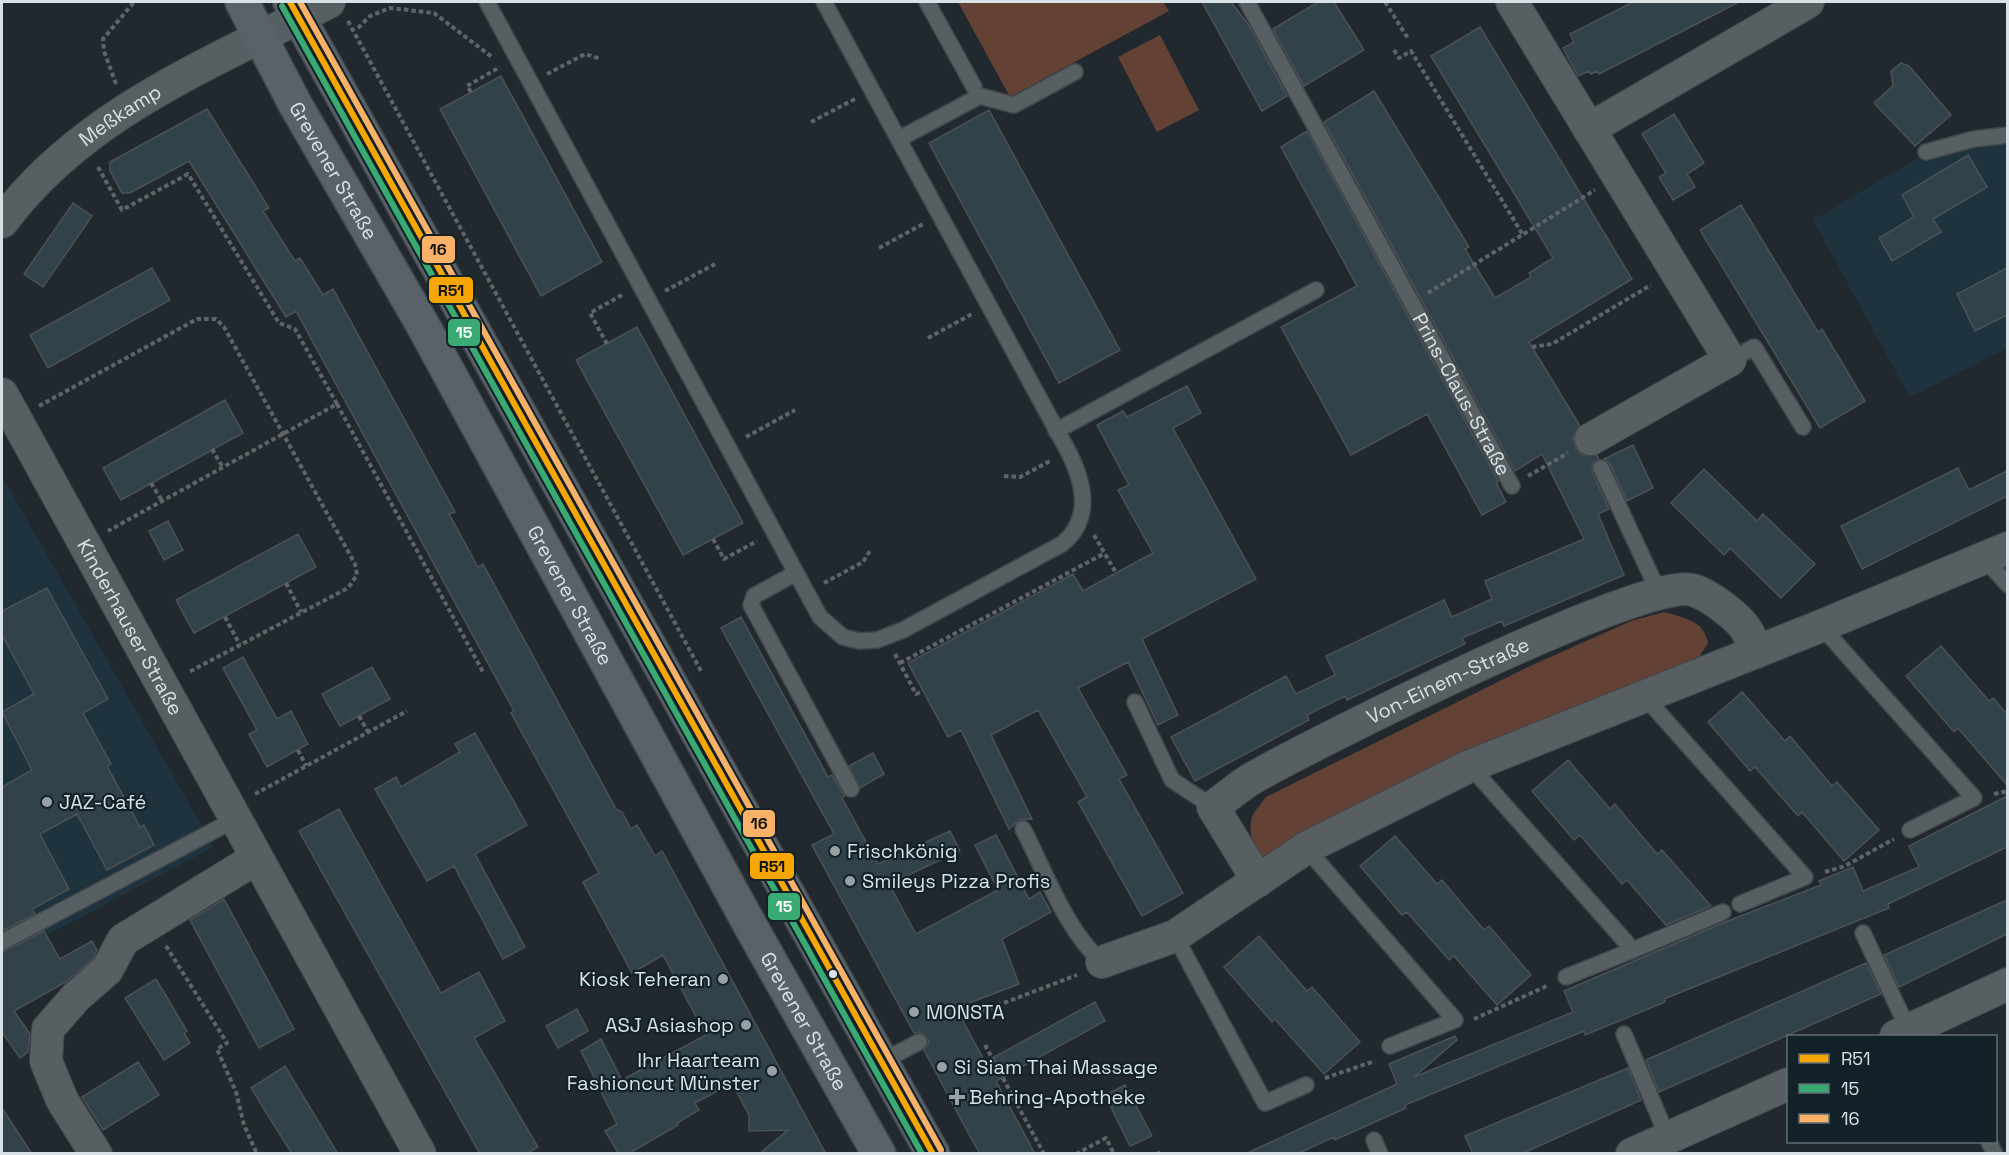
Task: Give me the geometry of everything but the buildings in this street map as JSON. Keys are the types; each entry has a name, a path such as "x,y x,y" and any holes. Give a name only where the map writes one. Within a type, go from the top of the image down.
{"main road":[{"name":"Grevener Straße","path":"242,2 297,108 420,320 751,927 879,1154"},
{"path":"294,10 933,1154"}],"street":[{"path":"1512,2 1730,360 1596,454"},
{"path":"1589,129 1808,2"},
{"path":"261,37 294,10 336,7"},
{"name":"Meßkamp","path":"2,222 35,181 83,138 125,109 261,37"},
{"name":"Kinderhauser Straße","path":"8,407 255,859 420,1154"},
{"path":"1089,968 1174,936 1306,848 1470,766 1643,695 1821,626 1996,553"},
{"name":"Von-Einem-Straße","path":"1213,807 1252,779 1434,686 1596,614 1660,595 1692,590 1720,605 1747,630 1756,652"},
{"path":"1213,807 1258,881"},
{"path":"96,1154 63,1100 46,1061 48,1029 76,997 107,970 123,940 255,859"},
{"path":"1919,1031 2007,984"},
{"path":"1632,1154 1787,1084"}],"lane":[{"path":"487,2 806,593 820,617 834,633 859,641 886,637 1062,544 1075,530 1082,511 1081,481 1068,451 824,2"},
{"path":"927,2 974,87"},
{"name":"Prins-Claus-Straße","path":"1247,2 1512,486"},
{"path":"899,139 980,96 1014,105 1066,74"},
{"path":"1926,152 1974,139 2007,135"},
{"path":"1056,431 1316,290"},
{"path":"1730,360 1754,347 1803,427"},
{"path":"1596,454 1660,595"},
{"path":"1996,553 2007,585"},
{"path":"796,573 754,596 751,605 851,789"},
{"path":"1821,626 1974,798 1910,830"},
{"path":"1643,695 1805,877 1740,904"},
{"path":"1135,702 1172,780 1213,807"},
{"path":"1470,766 1633,950"},
{"path":"2,942 231,814"},
{"path":"1023,829 1070,921 1084,943 1089,968"},
{"path":"1306,848 1455,1020 1390,1046"},
{"path":"1566,977 1723,912"},
{"path":"1863,933 1919,1031"},
{"path":"1174,936 1265,1103 1306,1085"},
{"path":"1624,1034 1668,1138"},
{"path":"881,1062 919,1042"}],"path":[{"path":"125,109 103,41 132,2"},
{"path":"1385,2 1409,40"},
{"path":"336,7 702,672"},
{"path":"1394,50 1399,58 1411,51 1523,235"},
{"path":"530,83 585,54 601,59"},
{"path":"471,92 467,86 517,59"},
{"path":"811,122 872,90"},
{"path":"83,138 122,210 188,174 279,323 295,329 483,672"},
{"path":"1412,303 1618,176"},
{"path":"879,248 940,215"},
{"path":"648,300 715,264"},
{"path":"1532,347 1552,344 1675,270"},
{"path":"607,344 590,313 626,293"},
{"path":"928,338 988,305"},
{"path":"8,407 203,317 216,319 224,327 357,571 356,579 348,588 162,686"},
{"path":"84,544 337,404"},
{"path":"727,447 795,410"},
{"path":"212,449 223,468"},
{"path":"1004,476 1020,477 1068,451"},
{"name":"Prins-Claus-Straße","path":"1512,486 1596,454"},
{"path":"151,483 162,501"},
{"path":"1082,511 1116,573"},
{"path":"713,539 724,559 774,533"},
{"path":"806,593 863,562 871,549"},
{"path":"900,663 1105,553"},
{"path":"286,583 301,612"},
{"path":"225,617 240,645"},
{"path":"886,637 916,694 924,691"},
{"path":"231,814 306,766 407,711"},
{"path":"359,716 368,732"},
{"path":"298,750 306,766"},
{"path":"1805,877 1845,866 1910,830"},
{"path":"152,922 227,1043 217,1048 236,1092 244,1125 257,1154"},
{"path":"962,1019 1089,968"},
{"path":"1455,1020 1479,1019 1566,977"},
{"path":"985,1046 1044,1154"},
{"path":"1306,1085 1381,1059 1390,1046"},
{"path":"1076,1154 1106,1138 1114,1154"}],"shaded area":[{"path":"958,2 1163,2 1169,11 1010,97"},
{"path":"1160,35 1199,110 1157,132 1118,57"},
{"path":"1957,135 2007,136 2007,348 1910,397 1813,220"},
{"path":"2,476 214,847 2,959"},
{"path":"1664,612 1686,618 1702,629 1708,643 1699,657 1548,725 1267,860 1255,847 1250,830 1252,817 1266,797 1528,667 1631,621"}],"transit line":[{"name":"R51","path":"290,2 933,1154"},
{"name":"16","path":"300,2 941,1150"},
{"name":"15","path":"282,6 922,1154"}],"place":[{"name":"JAZ-Café","path":"47,802"},
{"name":"Frischkönig","path":"835,851"},
{"name":"Smileys Pizza Profis","path":"850,881"},
{"name":"Kiosk Teheran","path":"723,979"},
{"name":"MONSTA","path":"914,1012"},
{"name":"ASJ Asiashop","path":"746,1025"},
{"name":"Si Siam Thai Massage","path":"942,1067"},
{"name":"Ihr Haarteam Fashioncut Münster","path":"772,1071"},
{"name":"Behring-Apotheke","path":"957,1097"}]}
